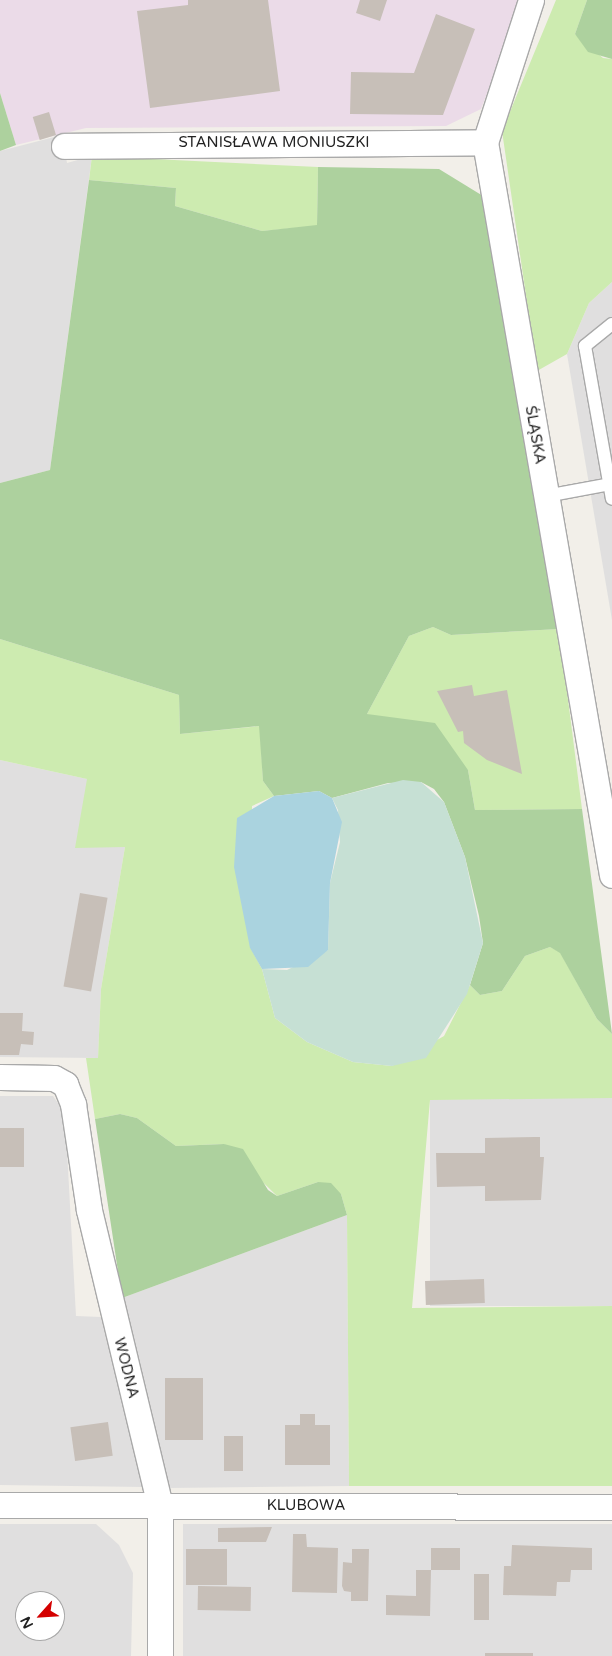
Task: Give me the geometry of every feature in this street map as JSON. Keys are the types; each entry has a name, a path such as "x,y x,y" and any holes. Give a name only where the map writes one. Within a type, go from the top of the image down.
{"street":[{"name":"ŚLĄSKA","path":"530,0 484,142 612,875"},
{"name":"STANISŁAWA MONIUSZKI","path":"64,146 484,142"},
{"name":"WODNA","path":"0,1077 54,1078 65,1084 73,1104 89,1210 160,1506 160,1656"},
{"name":"KLUBOWA","path":"0,1504 612,1506"}],"lane":[{"path":"612,324 585,346 612,499"},
{"path":"546,496 610,484"}],"shaded area":[{"path":"0,0 522,0 481,109 446,126 86,128 16,145 0,93"},
{"path":"62,135 67,163 92,156 50,470 0,483 0,151"},
{"path":"612,282 612,620 567,354 589,303"},
{"path":"0,760 87,779 125,847 101,989 98,1058 0,1057"},
{"path":"0,1096 53,1096 65,1113 76,1316 101,1317 143,1487 0,1485"},
{"path":"430,1098 612,1098 612,1306 430,1306"},
{"path":"347,1215 349,1486 168,1488 122,1298"},
{"path":"0,1524 96,1524 119,1545 133,1573 131,1656 0,1656"},
{"path":"183,1524 612,1524 612,1656 183,1656"}],"green space":[{"path":"556,0 587,0 575,34 603,58 612,59 612,282 589,303 567,354 537,371 502,131"},
{"path":"587,0 612,0 612,59 588,52 575,34"},
{"path":"0,93 16,145 0,151"},
{"path":"92,156 318,167 317,226 262,231 175,206 176,188 89,180"},
{"path":"318,167 439,169 483,196 559,629 451,635 433,627 409,636 367,714 435,723 468,770 475,810 582,809 612,1034 597,1019 560,953 550,947 525,956 502,991 480,995 470,985 483,943 479,916 465,857 444,802 434,789 421,782 388,783 332,798 319,791 274,796 263,781 259,726 180,734 179,695 0,639 0,483 50,470 89,180 176,188 175,206 262,231 317,225"},
{"path":"433,627 451,635 559,629 582,809 475,810 468,770 367,714 409,636"},
{"path":"0,639 179,695 180,734 260,726 263,781 274,796 252,806 250,947 262,969 275,1018 307,1042 353,1062 392,1066 444,1036 470,985 480,995 502,991 525,956 550,947 560,952 597,1019 612,1034 612,1098 430,1100 412,1308 612,1306 612,1486 349,1486 347,1215 341,1194 318,1182 277,1196 224,1144 176,1146 137,1118 120,1114 95,1119 86,1058 98,1058 101,989 125,847 75,848 87,779 0,760"},
{"path":"403,780 421,782 444,802 465,857 483,943 467,994 426,1058 392,1066 353,1062 307,1042 275,1018 262,969 287,970 328,950 330,883 340,842 338,810 332,798"},
{"path":"120,1114 137,1118 176,1146 224,1144 243,1149 268,1190 277,1196 318,1182 331,1183 341,1194 347,1215 122,1298 95,1119"}],"water":[{"path":"319,791 332,798 342,822 330,883 328,950 308,967 262,969 250,948 234,867 237,818 274,796"}],"building":[{"path":"188,0 268,0 280,91 150,108 137,11 188,5"},
{"path":"360,0 387,0 380,21 356,13"},
{"path":"436,14 475,29 443,115 350,114 351,72 414,73"},
{"path":"49,112 56,135 40,140 33,117"},
{"path":"472,685 474,696 507,690 522,774 487,760 464,743 463,731 458,732 437,691"},
{"path":"80,893 108,898 91,991 64,987"},
{"path":"0,1013 23,1013 22,1031 34,1032 33,1045 21,1044 19,1055 0,1055"},
{"path":"0,1128 24,1128 24,1167 0,1167"},
{"path":"540,1137 540,1157 544,1157 541,1200 485,1201 485,1186 437,1187 436,1153 485,1153 485,1138"},
{"path":"484,1279 485,1303 426,1305 425,1281"},
{"path":"165,1378 203,1378 203,1440 165,1440"},
{"path":"300,1414 315,1414 315,1425 330,1425 330,1465 285,1465 285,1425 300,1425"},
{"path":"108,1422 113,1456 75,1461 70,1427"},
{"path":"224,1436 243,1436 243,1471 224,1471"},
{"path":"272,1527 266,1542 218,1542 218,1528"},
{"path":"293,1534 306,1534 307,1547 338,1548 337,1593 292,1592"},
{"path":"512,1545 592,1548 592,1570 571,1570 570,1582 557,1582 556,1596 503,1595 504,1566 511,1566"},
{"path":"431,1548 460,1548 460,1570 431,1570"},
{"path":"186,1549 227,1549 227,1585 186,1585"},
{"path":"352,1549 369,1549 368,1601 351,1601 351,1592 344,1591 342,1586 343,1562 352,1563"},
{"path":"416,1570 431,1570 430,1616 386,1615 386,1595 416,1596"},
{"path":"474,1574 489,1574 489,1620 474,1620"},
{"path":"198,1586 251,1587 251,1611 198,1610"},
{"path":"485,1653 533,1653 533,1656 485,1656"}]}
